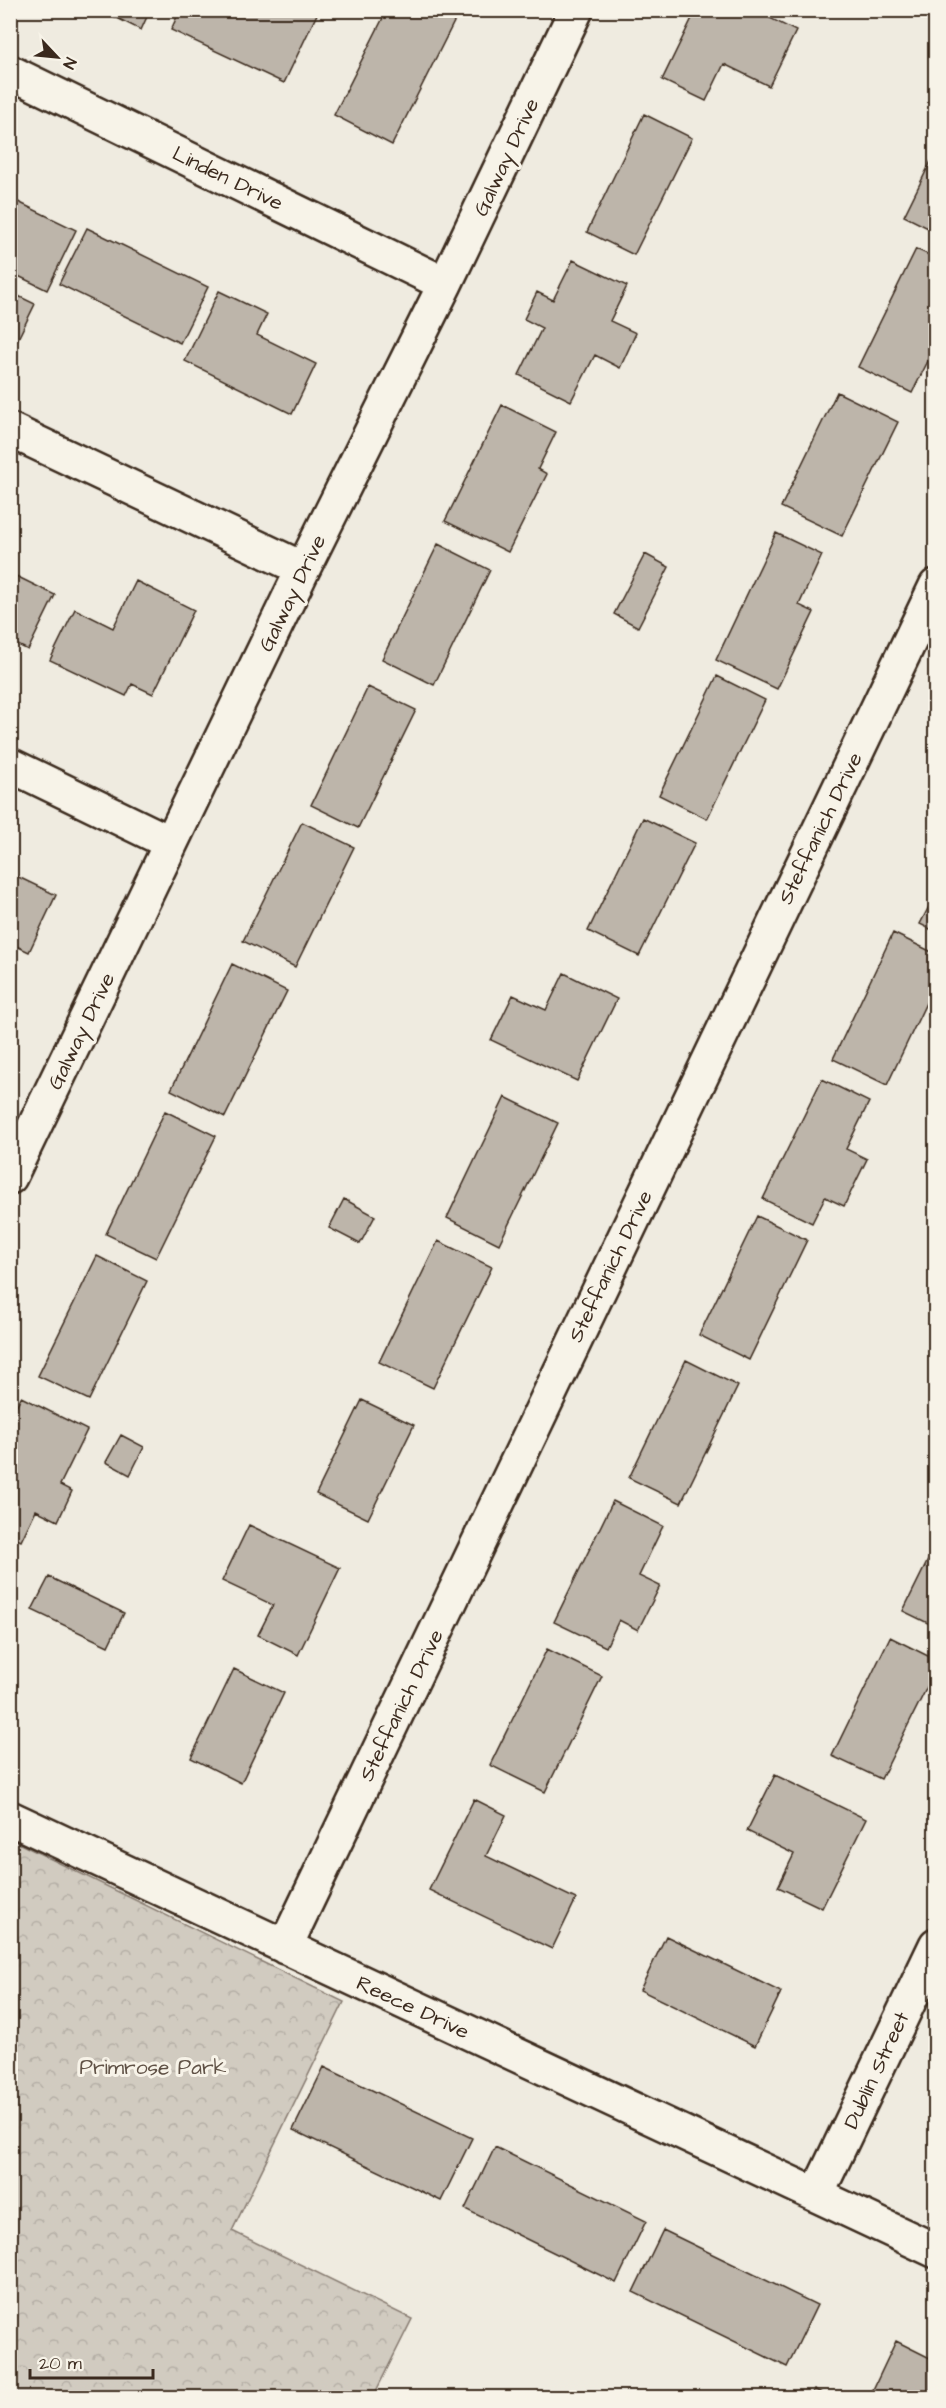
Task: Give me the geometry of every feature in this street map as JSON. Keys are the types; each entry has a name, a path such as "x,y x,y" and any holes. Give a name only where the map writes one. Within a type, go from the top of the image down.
{"street":[{"name":"Galway Drive","path":"10,1177 576,10"},
{"name":"Linden Drive","path":"10,72 445,284"},
{"path":"10,430 303,569"},
{"name":"Steffanich Drive","path":"285,1947 936,586"},
{"path":"10,765 171,843"},
{"name":"Reece Drive","path":"10,1818 936,2251"},
{"name":"Dublin Street","path":"817,2194 936,1945"}],"green space":[{"name":"Primrose Park","path":"10,1839 344,2002 232,2231 412,2319 373,2397 11,2397"}],"building":[{"path":"101,10 150,10 141,30"},
{"path":"180,10 319,10 284,83 171,30"},
{"path":"387,10 460,10 392,145 334,115"},
{"path":"696,10 754,10 796,31 769,86 724,64 706,101 662,80"},
{"path":"644,114 692,138 634,255 587,232"},
{"path":"936,151 936,232 904,216"},
{"path":"10,198 76,230 47,290 10,272"},
{"path":"87,228 208,287 180,343 59,284"},
{"path":"916,249 936,258 936,345 912,393 858,367"},
{"path":"573,260 627,286 610,321 636,333 620,368 595,355 571,401 519,375 542,328 524,319 537,292 553,300"},
{"path":"219,291 267,314 257,335 316,364 292,414 185,361"},
{"path":"10,292 35,304 10,355"},
{"path":"837,392 898,422 842,536 781,507"},
{"path":"502,405 556,432 538,469 547,474 508,552 445,521"},
{"path":"776,533 822,555 799,605 814,612 777,689 716,660"},
{"path":"438,544 490,570 434,685 382,659"},
{"path":"10,551 16,553 10,564"},
{"path":"645,554 669,567 638,627 614,614"},
{"path":"10,573 55,595 28,650 10,641"},
{"path":"136,581 194,610 153,694 132,684 126,696 50,660 75,609 113,628"},
{"path":"717,676 765,700 707,819 659,795"},
{"path":"368,687 416,710 358,828 311,805"},
{"path":"643,818 695,843 639,956 588,931"},
{"path":"302,822 354,847 295,967 243,941"},
{"path":"10,873 56,895 29,952 10,943"},
{"path":"936,893 936,932 920,924"},
{"path":"893,933 936,954 936,982 887,1085 833,1059"},
{"path":"232,964 287,991 225,1117 171,1090"},
{"path":"564,973 617,999 577,1081 491,1040 513,995 546,1010"},
{"path":"822,1079 869,1102 846,1149 867,1159 844,1206 825,1197 812,1223 763,1199"},
{"path":"505,1097 558,1123 499,1244 447,1218"},
{"path":"165,1111 216,1136 156,1258 106,1234"},
{"path":"344,1199 375,1216 360,1244 329,1228"},
{"path":"757,1216 807,1240 749,1360 699,1335"},
{"path":"438,1241 492,1267 433,1388 379,1362"},
{"path":"97,1256 147,1281 89,1400 38,1376"},
{"path":"686,1360 738,1386 681,1503 629,1478"},
{"path":"21,1397 87,1430 60,1485 72,1491 58,1521 36,1510 21,1541 10,1536 10,1418"},
{"path":"362,1400 414,1425 368,1519 316,1494"},
{"path":"121,1435 144,1447 130,1475 106,1462"},
{"path":"613,1501 663,1526 639,1576 660,1586 638,1630 619,1620 606,1647 554,1622"},
{"path":"249,1525 340,1568 298,1655 258,1635 273,1605 222,1581"},
{"path":"936,1544 936,1627 903,1611"},
{"path":"49,1577 124,1613 108,1646 32,1610"},
{"path":"890,1637 936,1660 936,1669 881,1779 832,1756"},
{"path":"547,1649 602,1676 545,1792 490,1765"},
{"path":"234,1669 284,1693 241,1783 191,1758"},
{"path":"775,1775 866,1819 822,1908 778,1887 794,1854 747,1831"},
{"path":"474,1799 506,1815 486,1856 576,1899 552,1949 429,1890"},
{"path":"666,1936 781,1992 755,2046 640,1990"},
{"path":"324,2067 472,2138 441,2201 293,2130"},
{"path":"495,2147 646,2221 616,2283 465,2209"},
{"path":"663,2230 817,2305 787,2367 633,2292"},
{"path":"896,2341 936,2361 936,2398 869,2398"},
{"path":"814,2389 831,2398 810,2398"}]}
